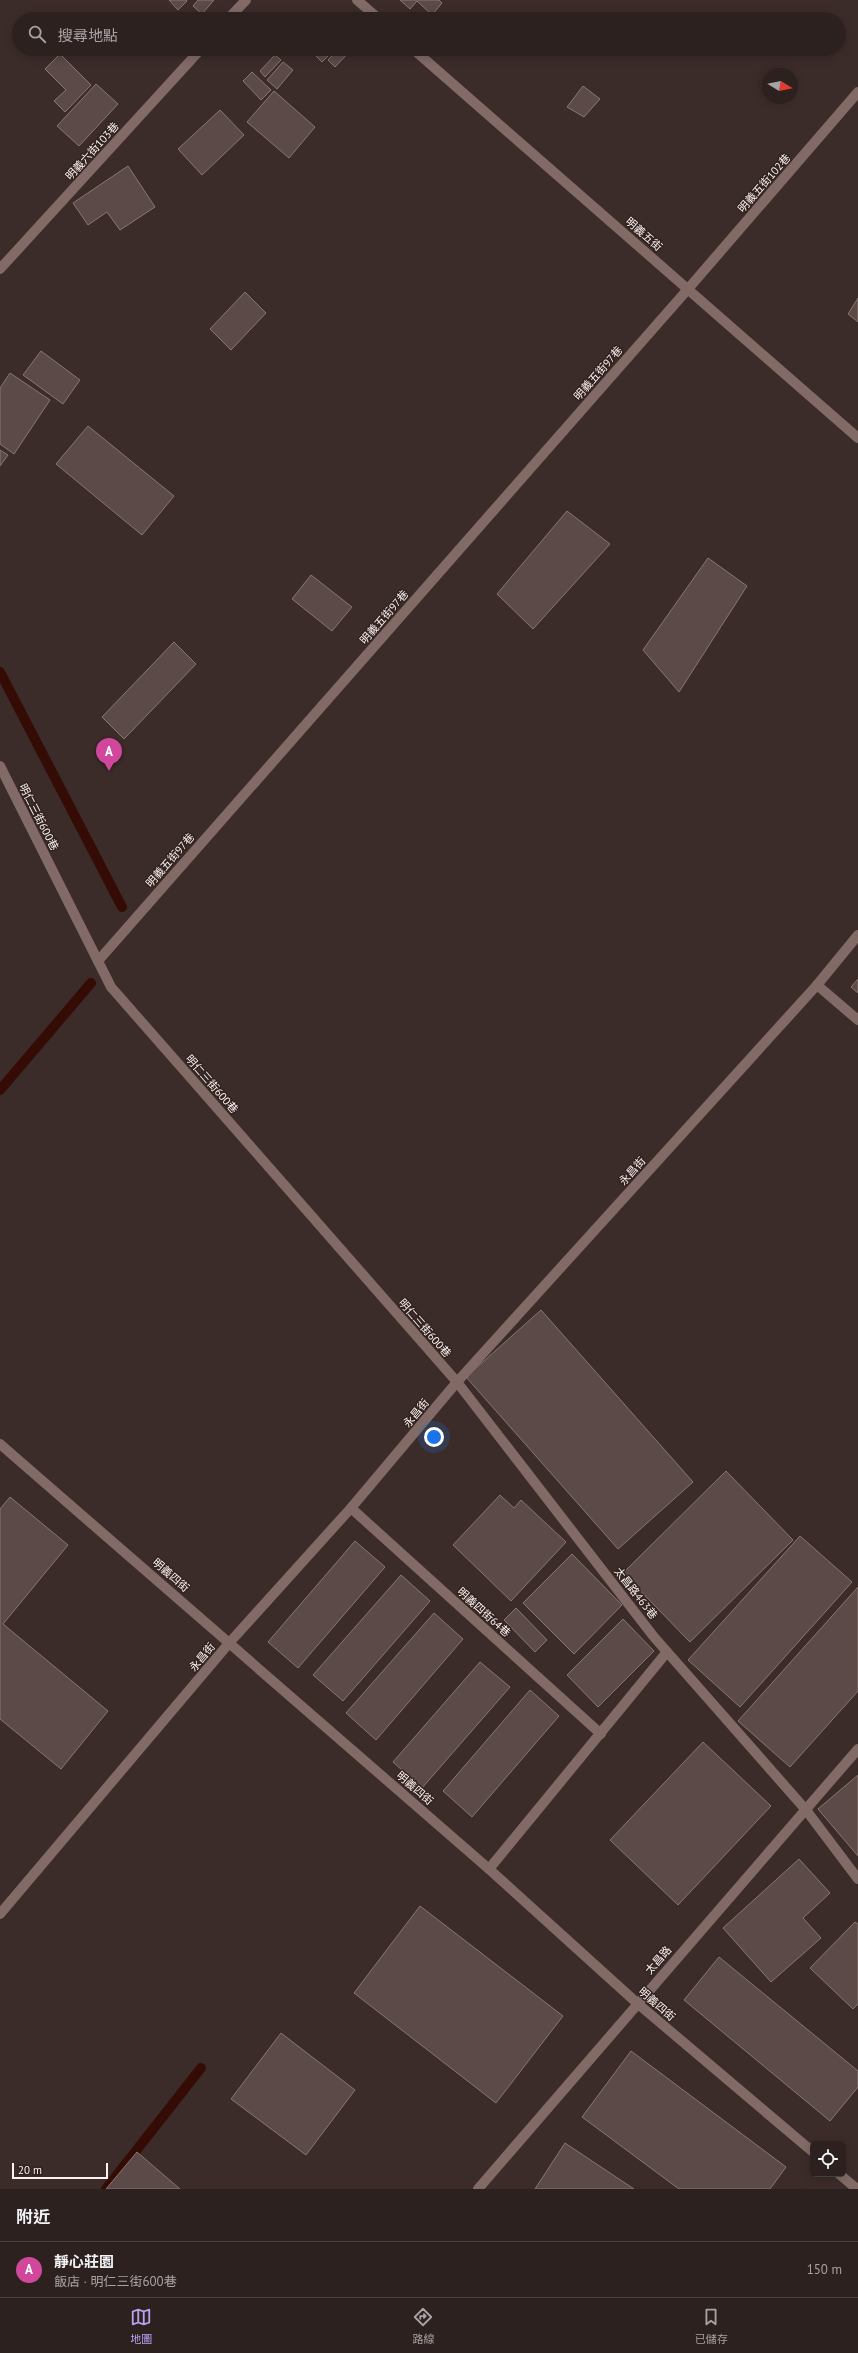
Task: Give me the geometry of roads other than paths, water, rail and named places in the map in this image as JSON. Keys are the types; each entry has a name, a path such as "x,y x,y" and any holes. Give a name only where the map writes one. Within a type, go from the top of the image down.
{"street":[{"path":"235,12 246,0"},
{"path":"357,0 371,12"},
{"name":"明義六街103巷","path":"0,269 195,56"},
{"name":"明義五街","path":"421,56 858,438"},
{"name":"明義五街102巷","path":"688,289 858,92"},
{"name":"明義五街97巷","path":"98,961 688,289"},
{"name":"明仁三街600巷","path":"0,766 111,987 457,1382"},
{"name":"永昌街","path":"0,1914 230,1642 351,1508 457,1382 816,985 858,935"},
{"path":"816,985 858,1020"},
{"name":"太昌路463巷","path":"457,1382 667,1652 806,1810 858,1880"},
{"name":"明義四街","path":"0,1444 230,1642 489,1869 637,2003 810,2149"},
{"name":"明義四街64巷","path":"351,1508 601,1734"},
{"path":"489,1869 667,1652"},
{"name":"太昌路","path":"478,2189 637,2003 858,1749"},
{"path":"843,2177 857,2189"}],"waterway":[{"path":"0,672 122,907"},
{"path":"0,1090 91,983"},
{"path":"106,2189 201,2068"}],"place":[{"name":"靜心莊園","path":"109,771"}]}
